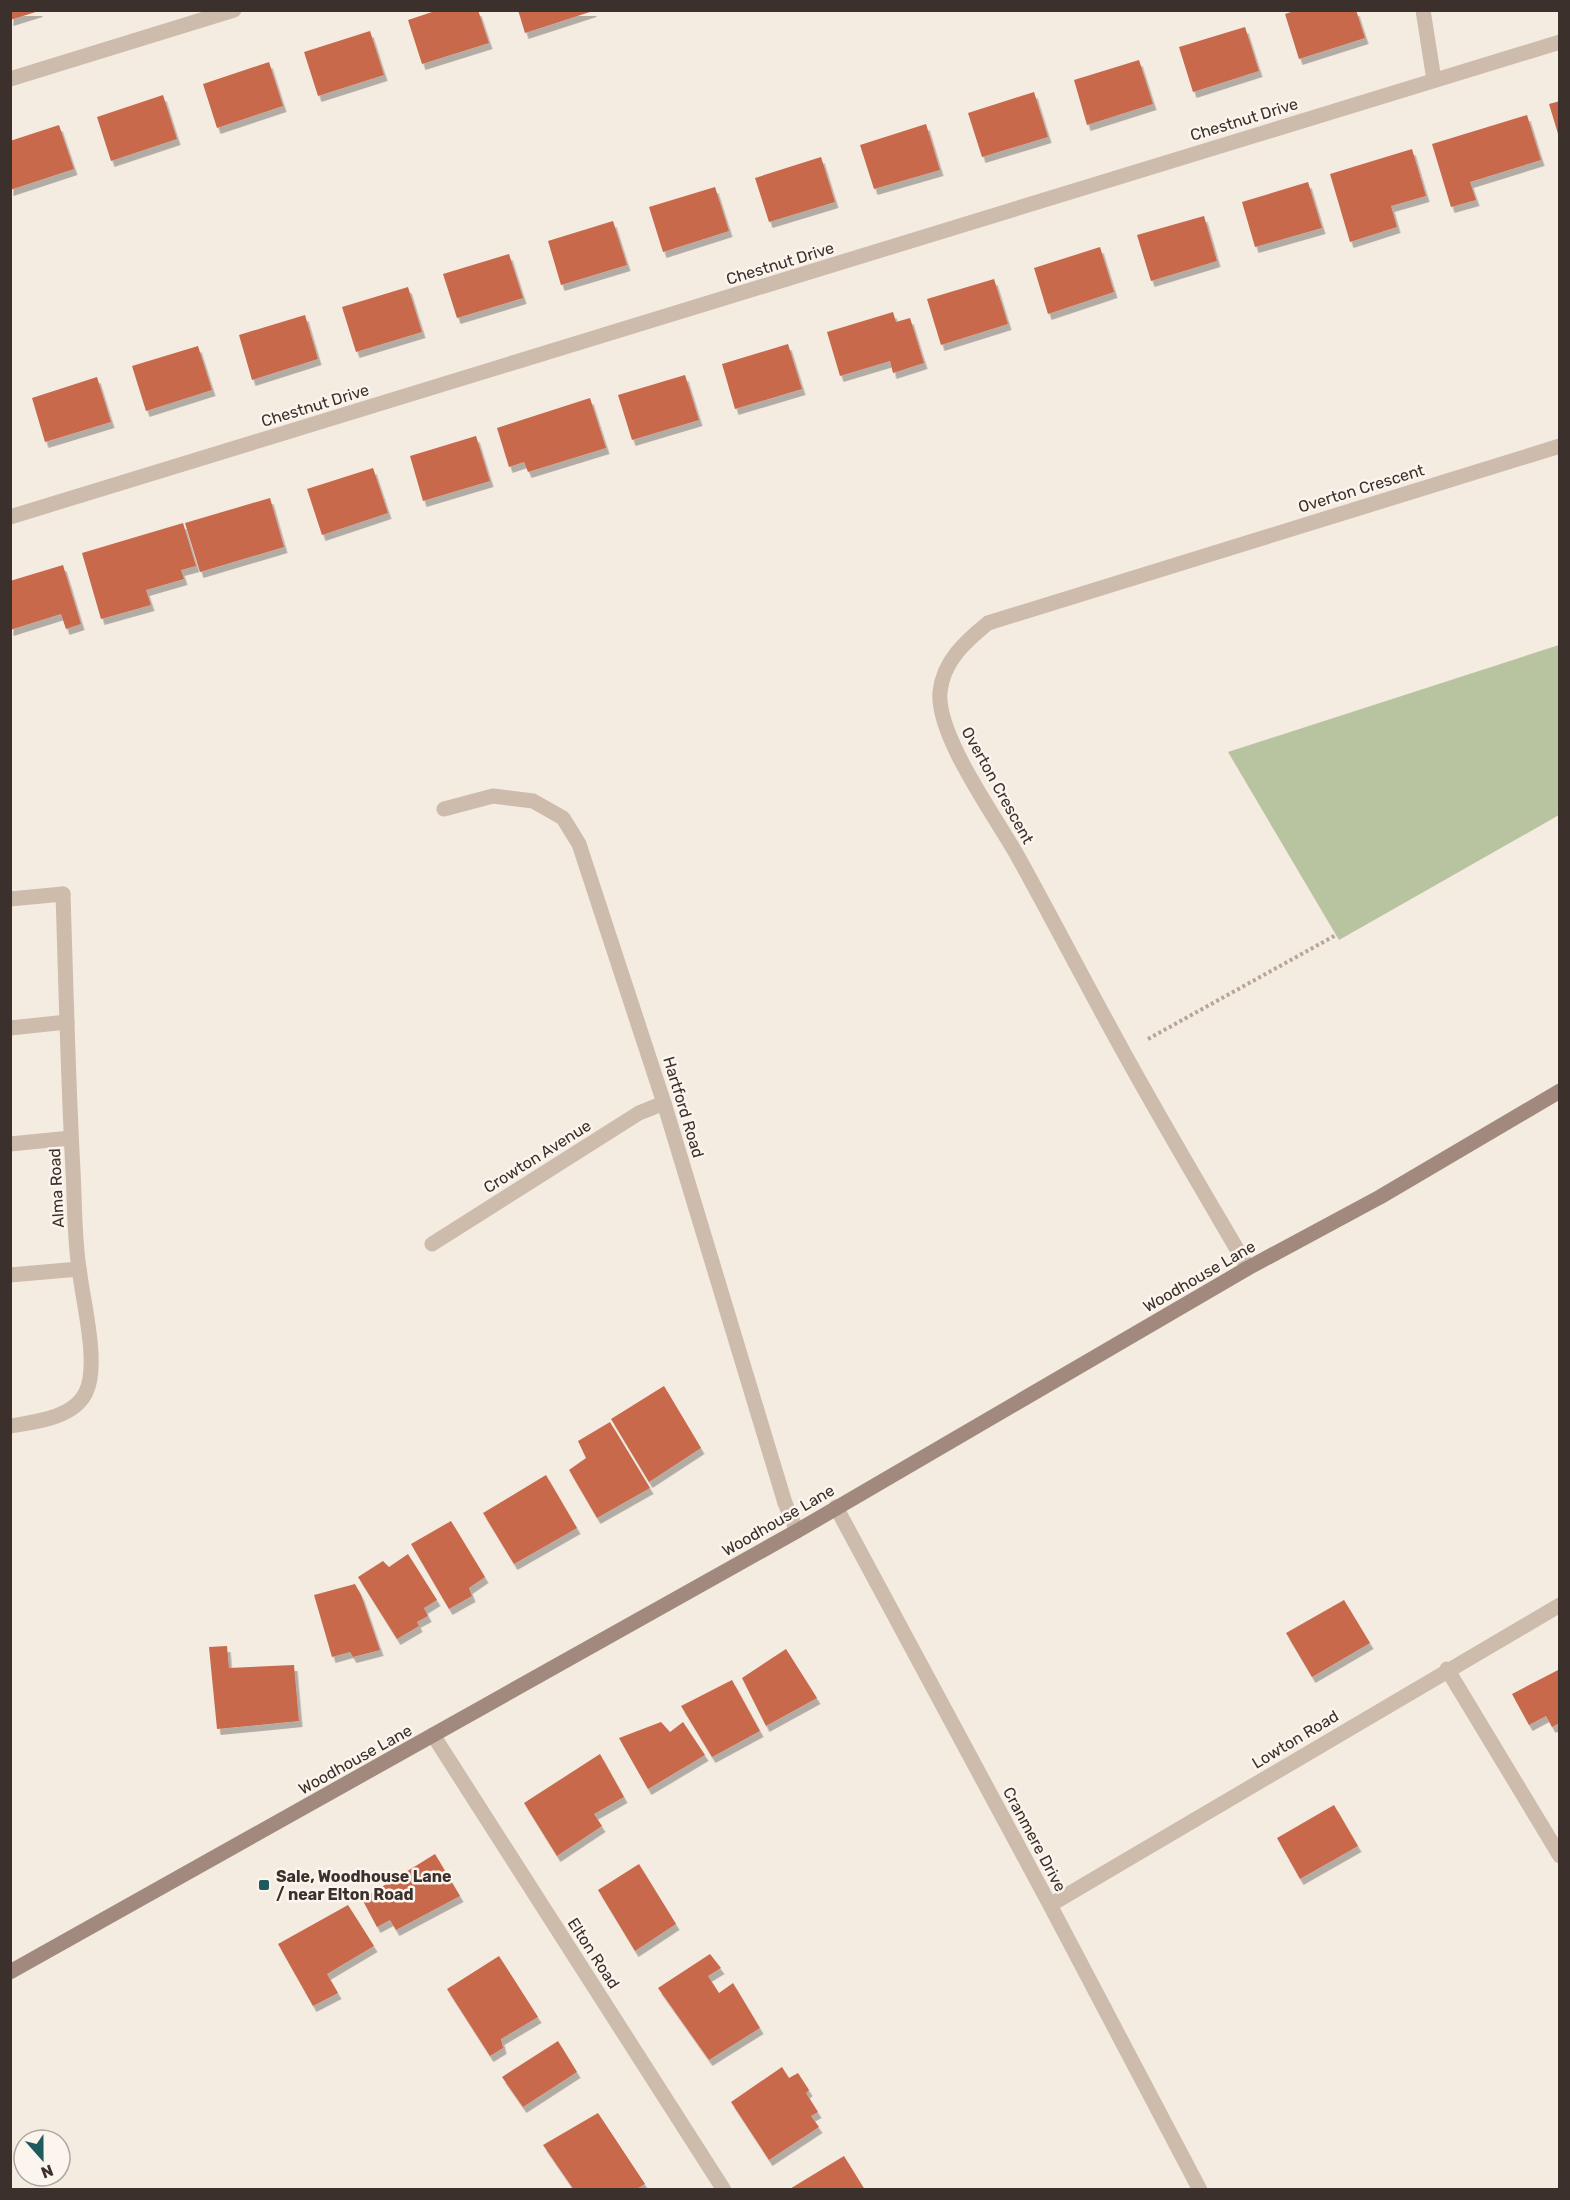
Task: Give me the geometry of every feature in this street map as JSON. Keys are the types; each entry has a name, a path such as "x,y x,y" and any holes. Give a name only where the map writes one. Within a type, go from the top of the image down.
{"street":[{"path":"10,79 234,10"},
{"path":"1423,10 1434,80"},
{"name":"Chestnut Drive","path":"10,517 1560,42"},
{"name":"Overton Crescent","path":"1248,1268 1123,1053 1016,854 963,764 945,726 940,692 947,668 961,645 988,623 1560,446"},
{"name":"Hartford Road","path":"444,809 493,796 532,801 563,818 579,844 664,1103 785,1503 797,1531"},
{"name":"Alma Road","path":"10,899 63,894 71,1138 79,1269 92,1374 86,1394 70,1410 48,1420 10,1426"},
{"path":"10,1028 68,1022"},
{"name":"Woodhouse Lane","path":"10,1972 797,1531 1248,1268 1380,1197 1560,1091"},
{"name":"Crowton Avenue","path":"432,1244 639,1113 664,1103"},
{"path":"10,1144 71,1138"},
{"path":"10,1275 79,1269"},
{"name":"Cranmere Drive","path":"836,1508 1050,1905 1200,2190"},
{"name":"Lowton Road","path":"1050,1905 1447,1669 1560,1605"},
{"path":"1447,1669 1560,1856"},
{"name":"Elton Road","path":"433,1735 724,2190"}],"path":[{"path":"1123,1053 1336,935"}],"green space":[{"path":"1559,645 1559,815 1339,940 1228,752"}],"building":[{"path":"10,10 39,10 39,11 10,20"},
{"path":"438,10 478,10 489,43 422,64 408,20"},
{"path":"518,10 593,10 593,11 525,33"},
{"path":"1297,10 1356,10 1365,38 1299,59 1285,14"},
{"path":"1245,27 1259,71 1193,92 1179,47"},
{"path":"370,31 384,75 318,96 304,52"},
{"path":"1139,60 1153,104 1087,125 1074,80"},
{"path":"269,62 283,106 217,128 203,84"},
{"path":"1034,92 1048,137 982,157 968,113"},
{"path":"163,95 177,139 111,161 97,117"},
{"path":"1560,101 1560,137 1559,137 1549,104"},
{"path":"1527,115 1541,160 1470,182 1476,200 1451,207 1432,144"},
{"path":"926,124 940,170 874,189 860,145"},
{"path":"59,125 74,169 10,190 10,141"},
{"path":"1412,149 1426,196 1391,206 1397,227 1350,242 1330,174"},
{"path":"821,157 835,202 769,222 755,178"},
{"path":"1308,182 1322,228 1255,247 1242,202"},
{"path":"715,187 729,231 663,252 649,207"},
{"path":"1204,216 1217,261 1151,281 1137,235"},
{"path":"613,221 627,265 561,285 548,241"},
{"path":"1100,247 1114,292 1048,314 1034,268"},
{"path":"509,254 523,298 457,318 443,274"},
{"path":"994,279 1008,324 941,345 927,299"},
{"path":"408,287 422,332 356,352 342,307"},
{"path":"893,312 896,322 910,318 924,363 893,373 890,361 840,376 827,332"},
{"path":"305,315 318,359 252,380 239,335"},
{"path":"788,344 802,389 735,409 722,364"},
{"path":"198,346 212,390 146,411 132,366"},
{"path":"685,375 699,420 632,440 618,395"},
{"path":"97,377 111,422 45,442 32,398"},
{"path":"590,398 606,448 528,472 524,462 509,467 497,428"},
{"path":"476,436 490,481 423,501 410,456"},
{"path":"373,468 388,513 322,535 307,489"},
{"path":"270,498 284,547 200,572 185,523"},
{"path":"183,523 196,566 181,570 184,579 146,590 151,605 101,619 82,553"},
{"path":"63,565 81,624 66,629 61,614 10,630 10,581"},
{"path":"664,1386 701,1448 649,1482 611,1419"},
{"path":"610,1422 650,1488 597,1518 569,1470 586,1458 578,1441"},
{"path":"546,1475 577,1528 514,1564 483,1513"},
{"path":"451,1521 485,1577 469,1588 472,1596 449,1609 411,1544"},
{"path":"408,1554 437,1600 424,1608 428,1616 417,1622 419,1626 397,1639 358,1577 383,1561 389,1567"},
{"path":"355,1584 380,1650 353,1657 350,1652 332,1657 314,1595"},
{"path":"1344,1600 1370,1643 1312,1677 1286,1633"},
{"path":"227,1646 229,1668 294,1665 299,1721 217,1729 209,1647"},
{"path":"786,1649 817,1698 766,1726 742,1678"},
{"path":"1560,1669 1560,1723 1552,1727 1546,1716 1529,1725 1512,1694"},
{"path":"732,1680 760,1731 712,1757 681,1706"},
{"path":"661,1722 670,1732 683,1722 705,1755 648,1789 619,1738"},
{"path":"600,1754 624,1797 594,1814 602,1826 557,1856 524,1803"},
{"path":"1334,1805 1358,1846 1300,1879 1277,1838"},
{"path":"435,1854 460,1896 396,1930 390,1920 377,1927 362,1899"},
{"path":"639,1864 676,1924 635,1951 598,1890"},
{"path":"348,1905 374,1946 327,1974 338,1993 313,2006 278,1944"},
{"path":"710,1954 721,1968 708,1976 719,1993 733,1983 760,2028 709,2060 658,1988"},
{"path":"499,1956 538,2017 501,2039 503,2048 490,2056 447,1989"},
{"path":"558,2041 577,2072 523,2107 502,2077"},
{"path":"782,2067 789,2078 798,2073 809,2090 806,2093 818,2112 811,2116 819,2127 769,2160 731,2102"},
{"path":"598,2113 645,2184 635,2190 574,2190 543,2145"},
{"path":"844,2156 865,2190 788,2190"}],"place":[{"name":"Sale, Woodhouse Lane / near Elton Road","path":"264,1885"}]}
